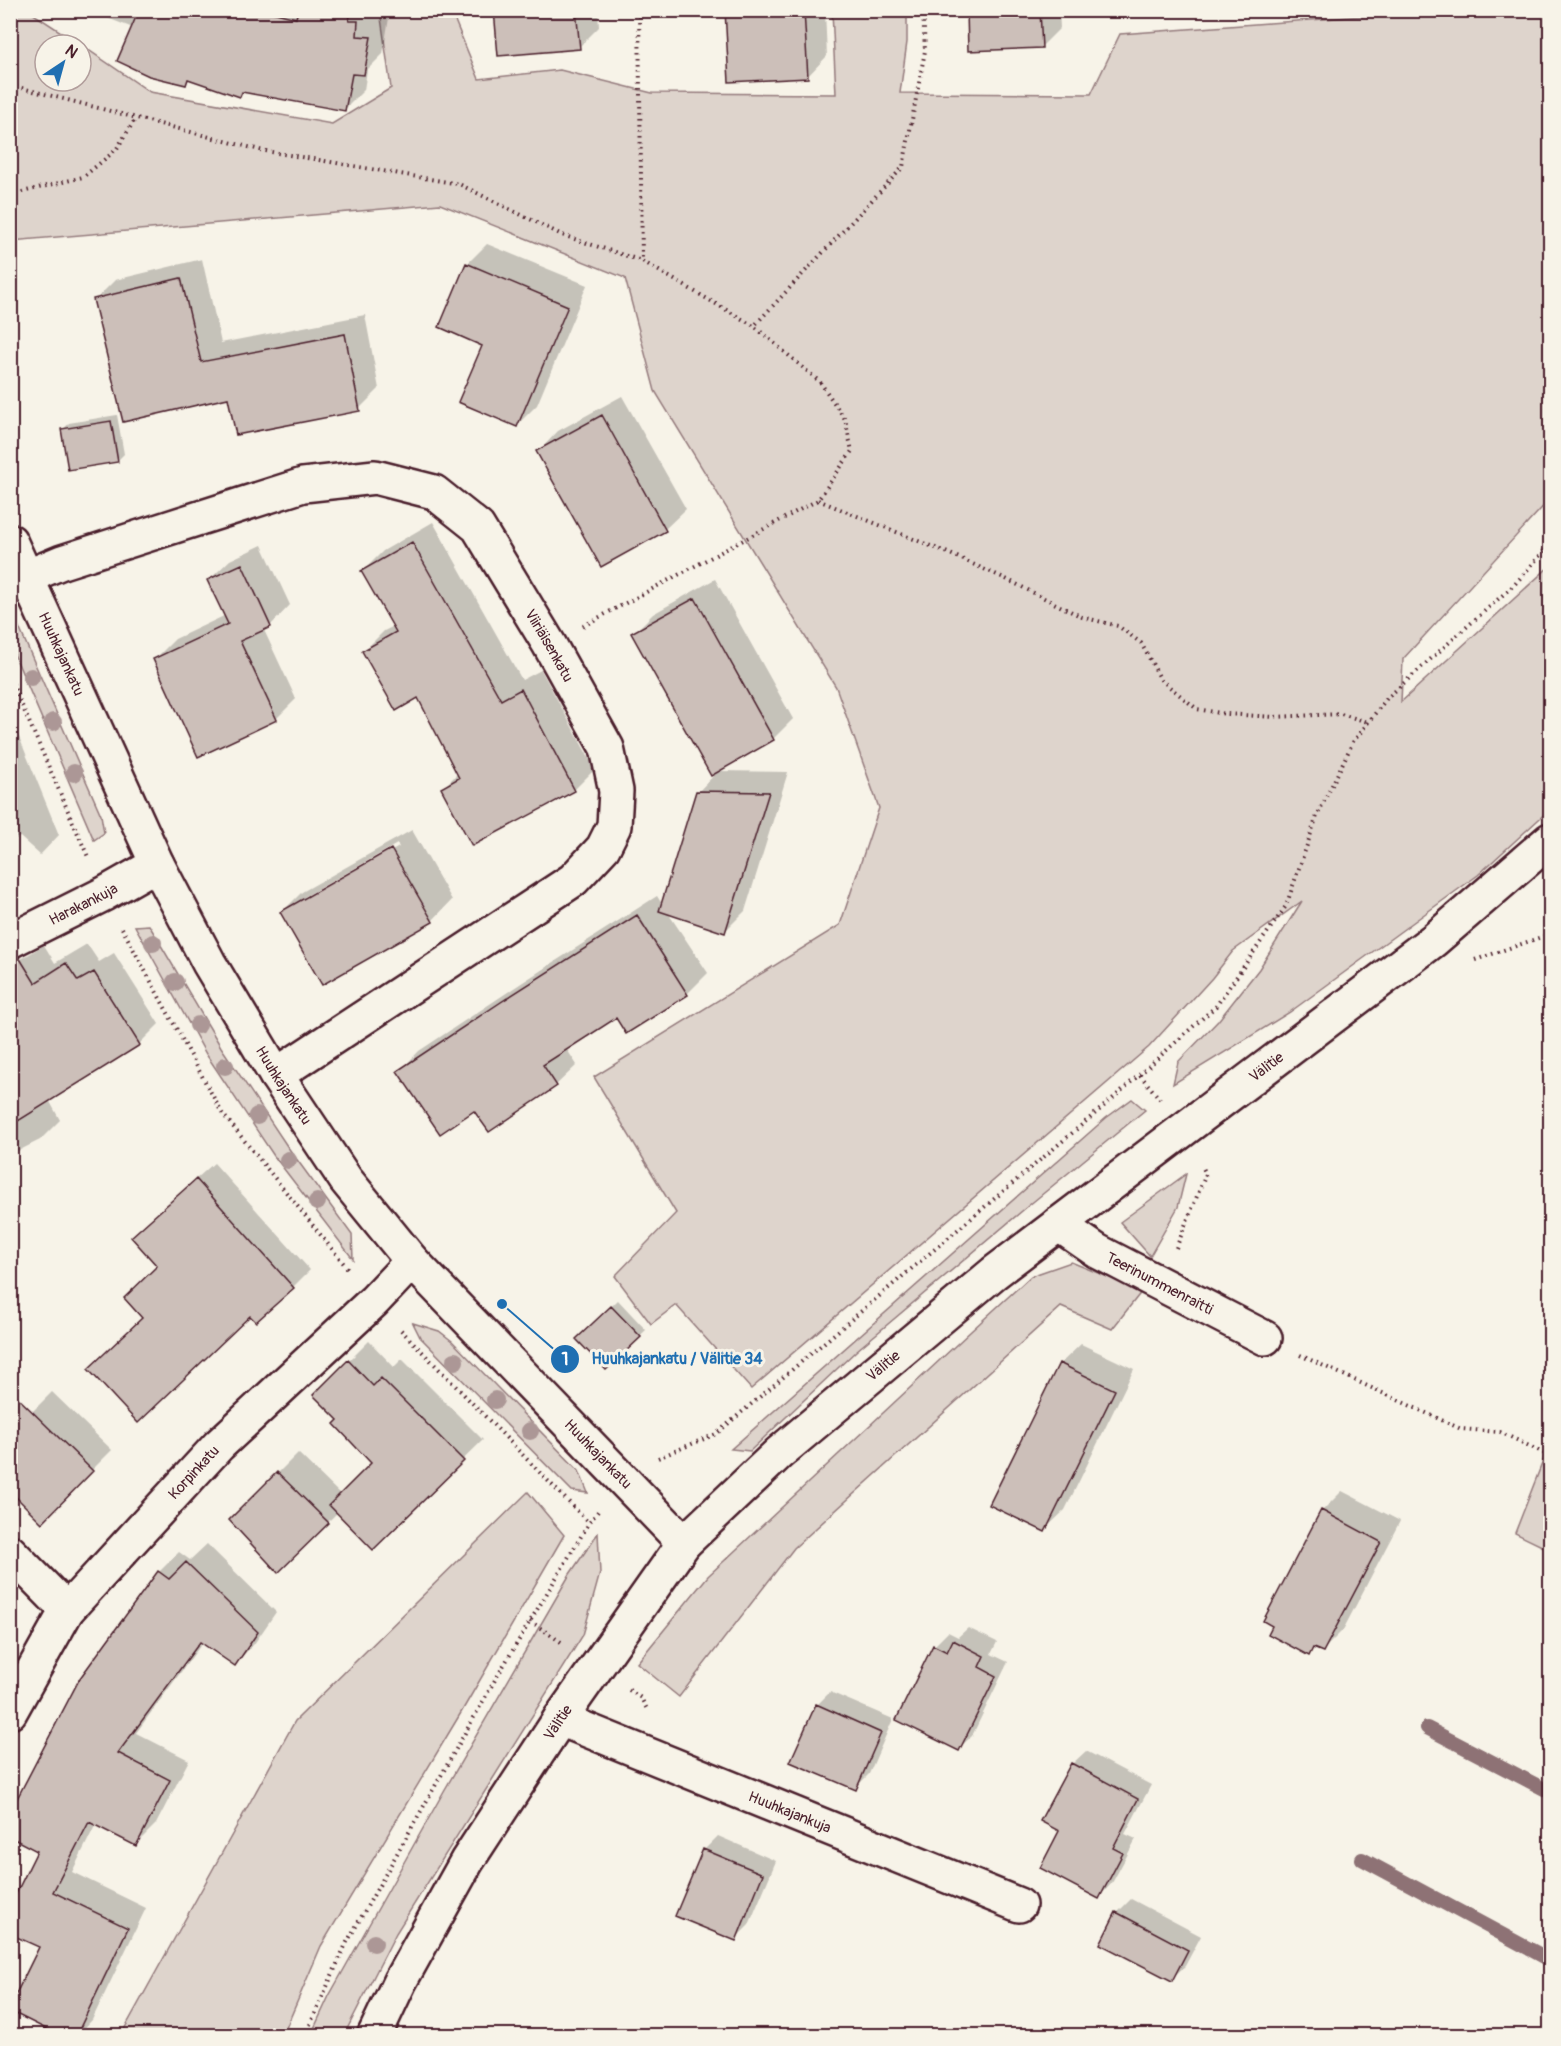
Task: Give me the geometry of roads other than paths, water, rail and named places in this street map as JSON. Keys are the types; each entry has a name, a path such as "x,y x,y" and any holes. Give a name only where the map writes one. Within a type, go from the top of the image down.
{"street":[{"name":"Viiriäisenkatu","path":"26,577 62,562 303,485 375,477 434,492 478,527 549,644 607,748 616,790 614,826 603,848 573,880 276,1075"},
{"name":"Huuhkajankatu","path":"10,541 156,864 208,963 276,1075 346,1180 412,1261 684,1544"},
{"name":"Välitie","path":"374,2036 400,1982 467,1861 560,1719 684,1544 779,1453 994,1273 1434,940 1551,840"},
{"name":"Harakankuja","path":"10,941 104,894 156,864"},
{"name":"Teerinummenraitti","path":"1058,1224 1096,1251 1265,1338"},
{"name":"Korpinkatu","path":"10,1712 67,1610 219,1445 374,1301 412,1261"},
{"path":"10,1552 67,1610"},
{"name":"Huuhkajankuja","path":"560,1719 1019,1905"}],"waterway":[{"path":"1427,1728 1550,1792"},
{"path":"1362,1859 1550,1960"}],"place":[{"name":"Huuhkajankatu / Välitie 34","path":"502,1304"}]}
